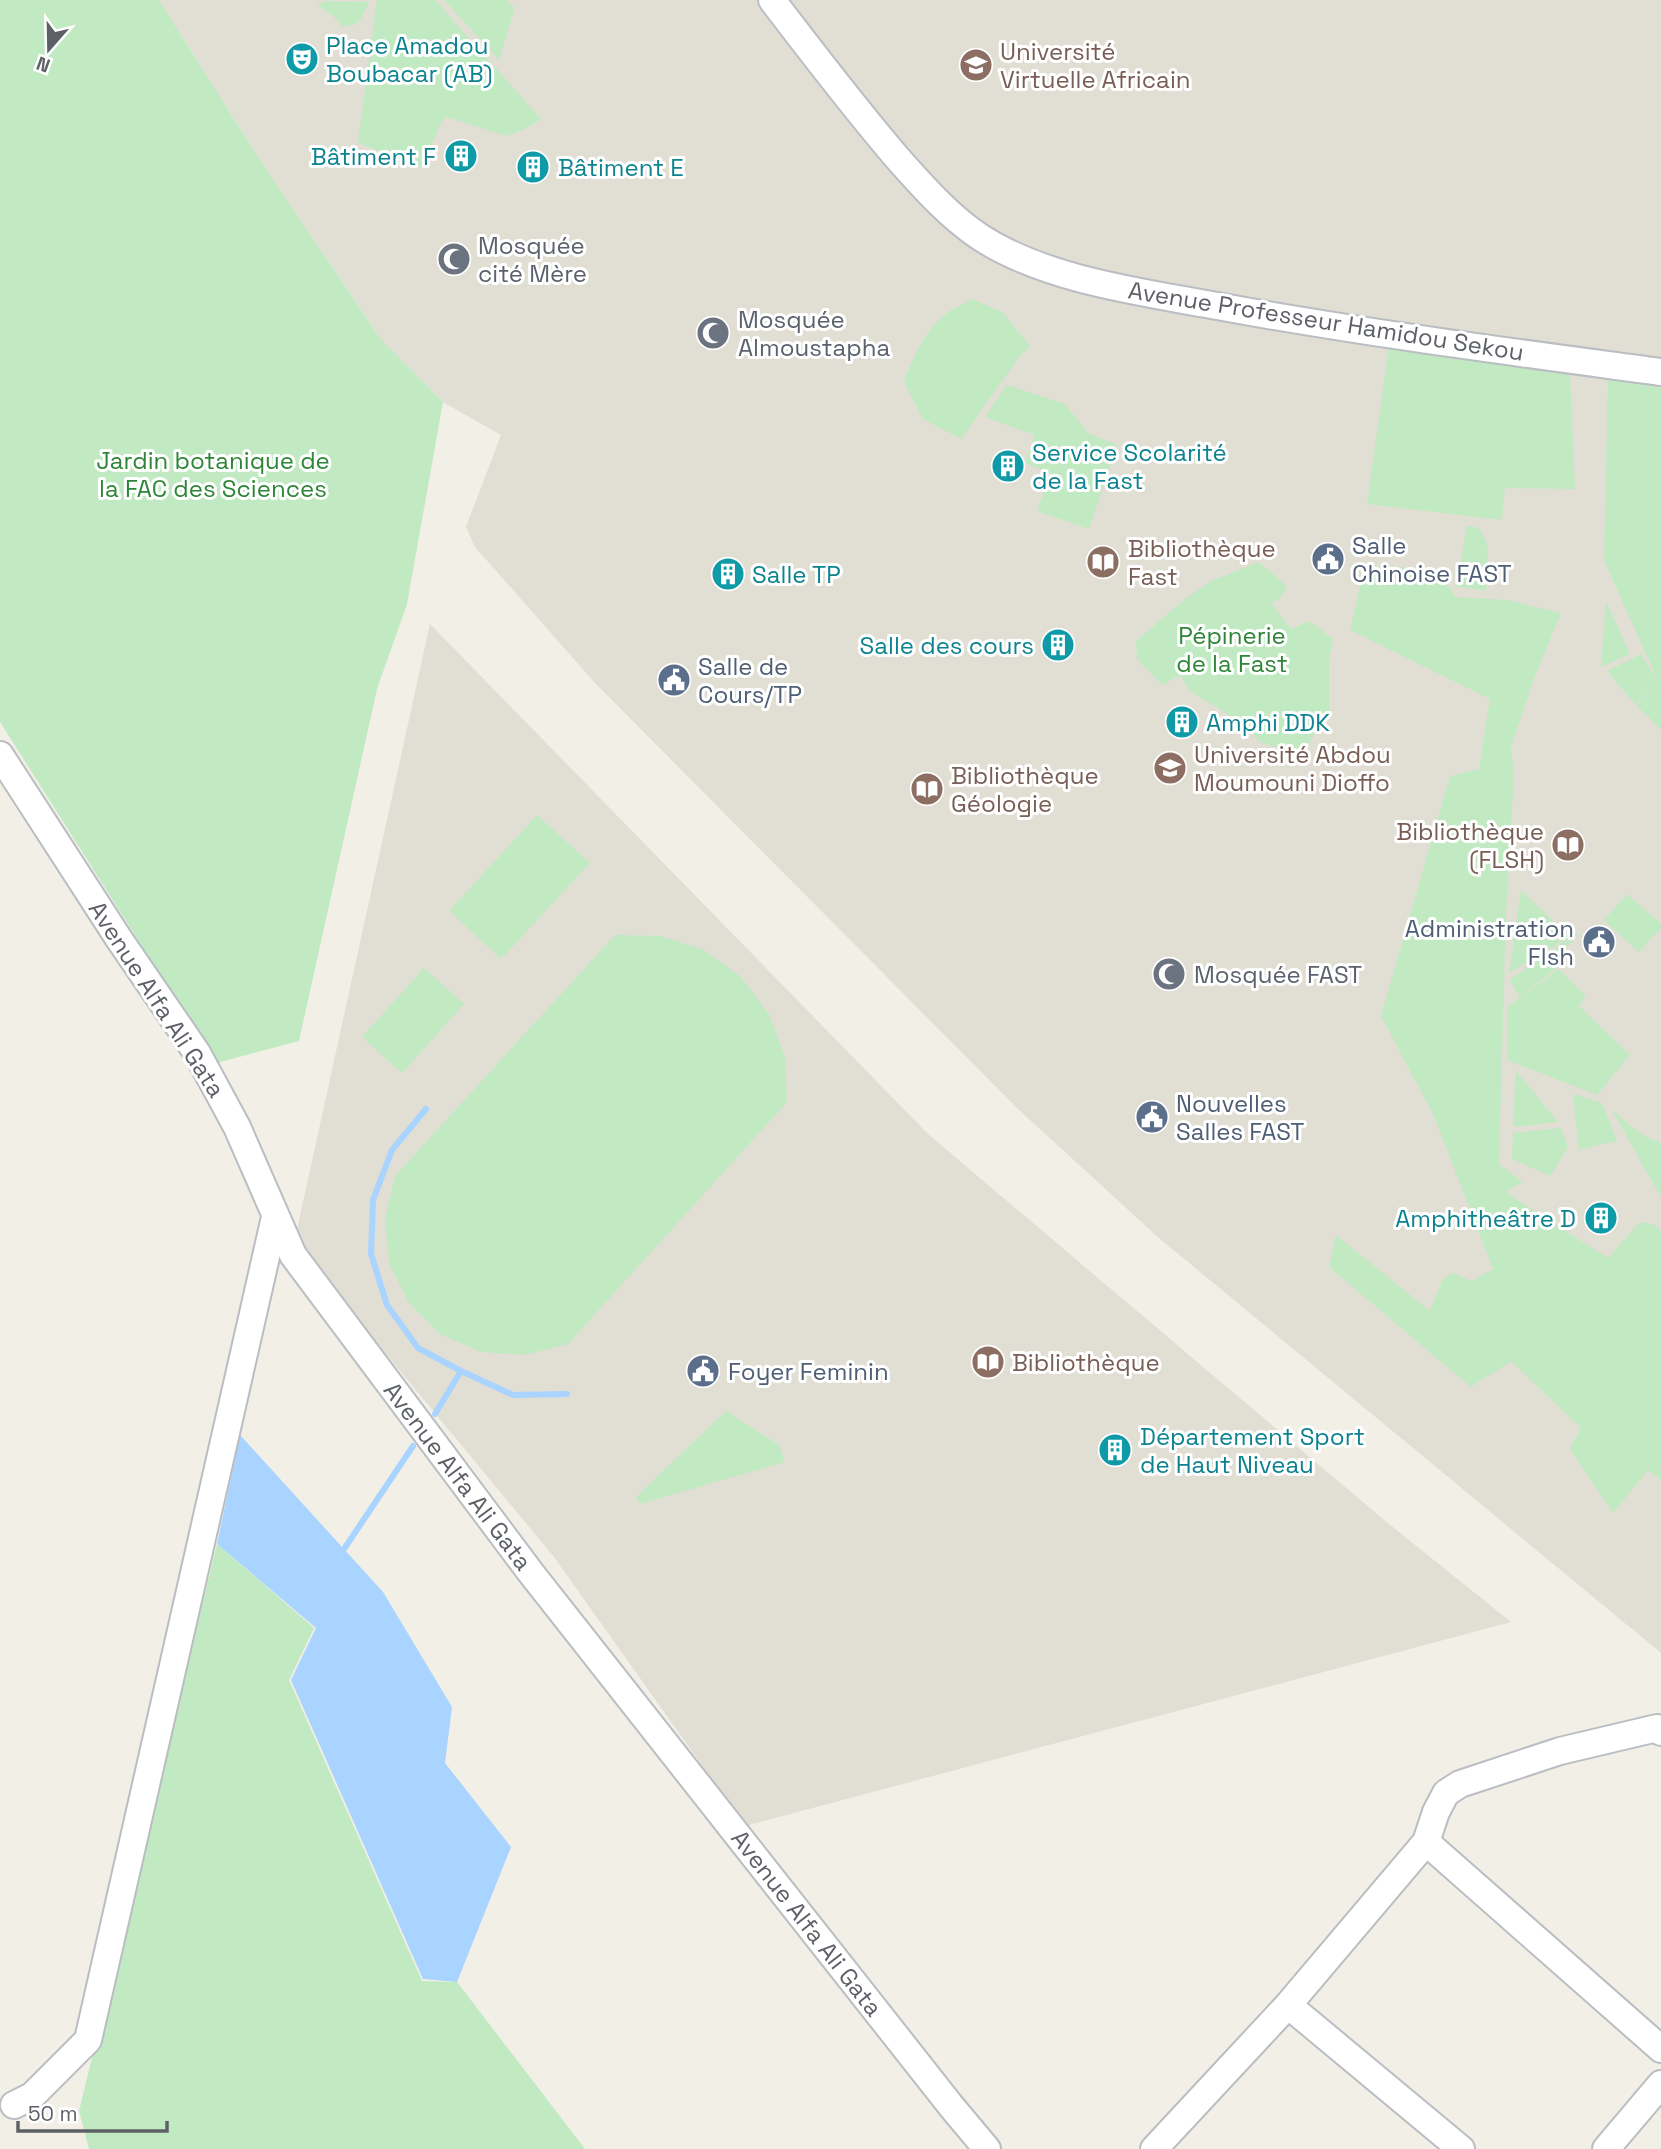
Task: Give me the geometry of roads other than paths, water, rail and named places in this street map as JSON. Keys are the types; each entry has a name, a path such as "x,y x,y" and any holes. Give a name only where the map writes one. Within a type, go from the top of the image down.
{"street":[{"name":"Avenue Professeur Hamidou Sekou","path":"772,0 860,115 918,181 957,220 981,238 1030,264 1126,290 1322,325 1661,372"},
{"name":"Avenue Alfa Ali Gata","path":"0,755 119,939 197,1053 237,1127 293,1255 531,1573 987,2149"},
{"path":"14,2105 32,2095 88,2040 275,1217"},
{"path":"1154,2149 1288,2005 1426,1842 1446,1793 1460,1784 1560,1751 1657,1728 1661,1732"},
{"path":"1426,1842 1661,2049"},
{"path":"1288,2005 1461,2149"},
{"path":"1606,2149 1661,2084"}],"water":[{"path":"240,1435 383,1592 452,1707 445,1763 511,1847 457,1982 423,1979 291,1680 316,1628 217,1544"}],"waterway":[{"path":"426,1109 392,1150 373,1200 371,1254 387,1305 418,1348 461,1371 513,1395 567,1394"},
{"path":"435,1414 461,1371"},
{"path":"344,1549 413,1446"}],"place":[{"name":"Place Amadou Boubacar (AB)","path":"302,59"},
{"name":"Université Virtuelle Africain","path":"976,65"},
{"name":"Bâtiment F","path":"461,156"},
{"name":"Bâtiment E","path":"533,167"},
{"name":"Mosquée cité Mère","path":"454,259"},
{"name":"Mosquée Almoustapha","path":"713,333"},
{"name":"Service Scolarité de la Fast","path":"1008,466"},
{"name":"Salle Chinoise FAST","path":"1328,559"},
{"name":"Bibliothèque Fast","path":"1103,562"},
{"name":"Salle TP","path":"728,574"},
{"name":"Salle des cours","path":"1058,645"},
{"name":"Salle de Cours/TP","path":"674,680"},
{"name":"Amphi DDK","path":"1182,722"},
{"name":"Université Abdou Moumouni Dioffo","path":"1170,768"},
{"name":"Bibliothèque Géologie","path":"927,789"},
{"name":"Bibliothèque (FLSH)","path":"1568,845"},
{"name":"Administration Flsh","path":"1599,942"},
{"name":"Mosquée FAST","path":"1169,974"},
{"name":"Nouvelles Salles FAST","path":"1152,1117"},
{"name":"Amphitheâtre D","path":"1601,1218"},
{"name":"Bibliothèque","path":"988,1362"},
{"name":"Foyer Feminin","path":"703,1371"},
{"name":"Département Sport de Haut Niveau","path":"1115,1450"}],"park label":[{"name":"Jardin botanique de la FAC des Sciences","path":"213,474"},
{"name":"Pépinerie de la Fast","path":"1232,649"}]}
